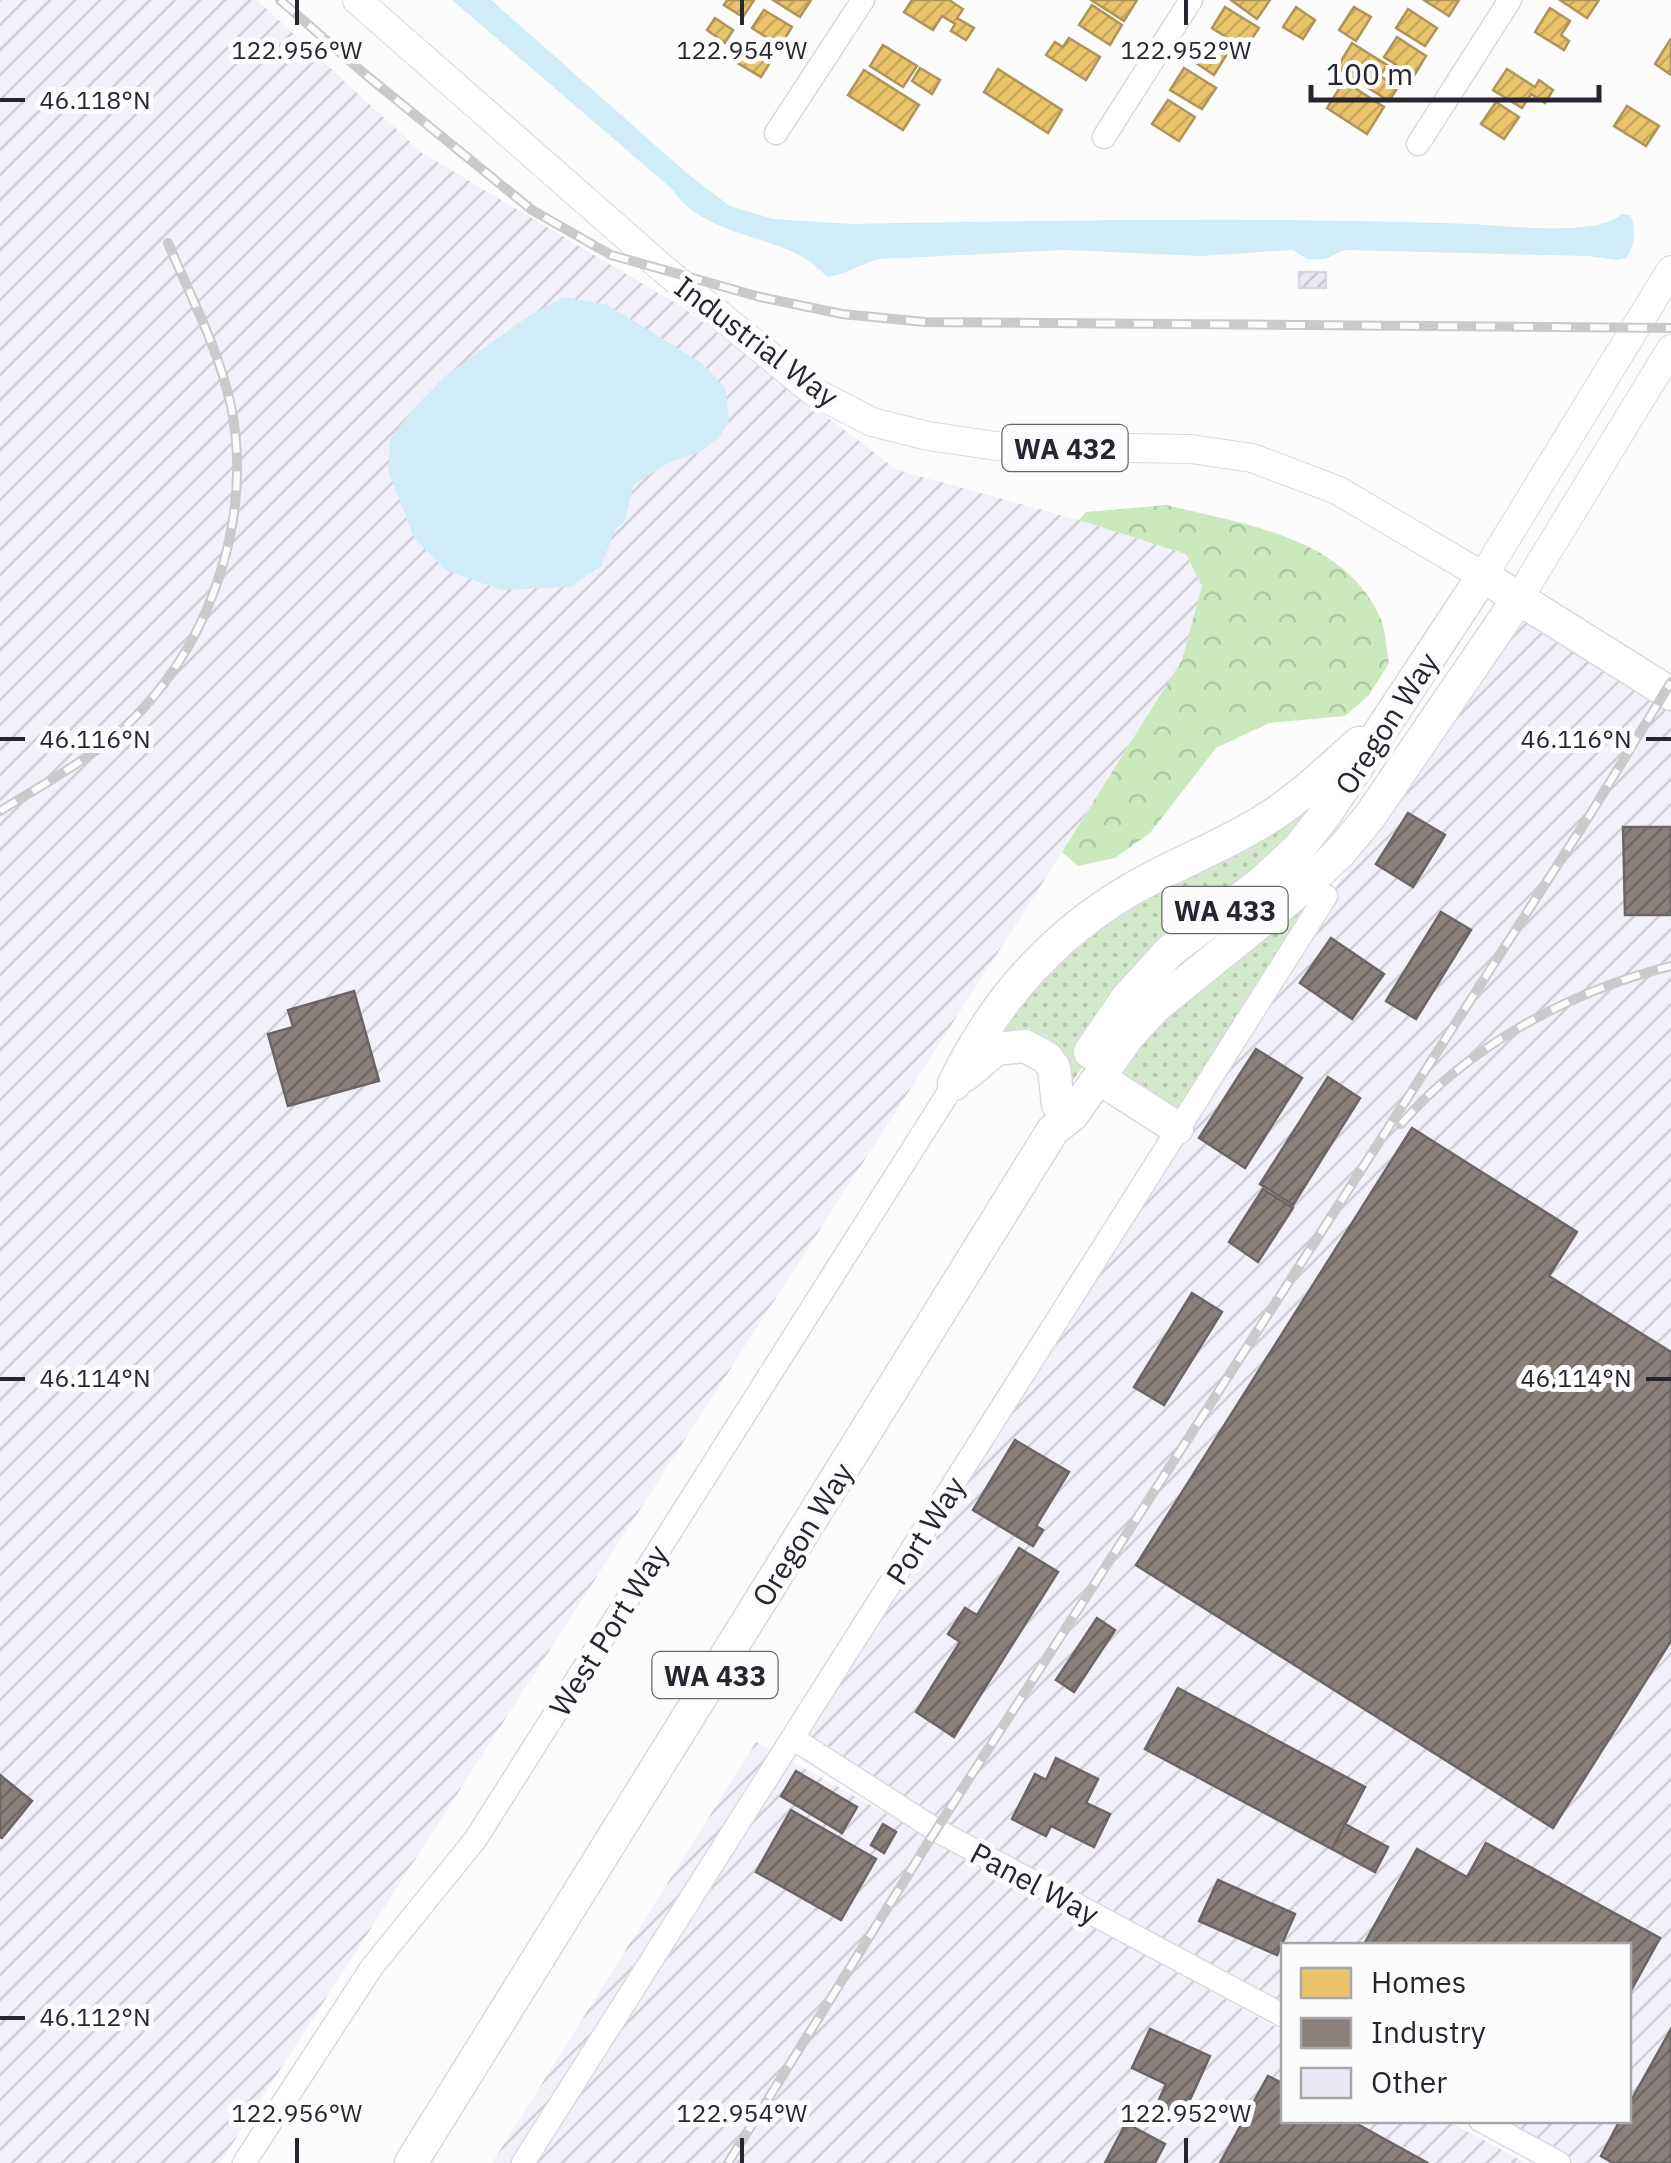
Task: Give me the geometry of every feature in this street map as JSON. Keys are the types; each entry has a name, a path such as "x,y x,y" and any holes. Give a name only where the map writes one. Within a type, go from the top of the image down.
{"highway":[{"name":"Industrial Way","path":"1483,576 1519,598"},
{"name":"Oregon Way","path":"410,2163 1127,998 1170,951 1260,884 1300,848 1483,576"},
{"name":"Oregon Way","path":"1056,1117 1072,1115 1129,1035 1155,1007 1306,885 1341,851 1370,816 1519,598"},
{"name":"WA 432","path":"1519,598 1671,694"},
{"path":"954,1084 974,1044 1005,1000 1051,948 1130,890 1274,814 1391,716"},
{"path":"954,1084 996,1049 1025,1046 1047,1058 1054,1068 1056,1117"},
{"path":"1099,1078 1177,1128"}],"main road":[{"name":"Industrial Way","path":"357,0 668,274 814,392 872,422 928,436 996,446 1191,448 1252,458 1337,490 1483,576"},
{"name":"Oregon Way","path":"1483,576 1671,270"},
{"name":"Oregon Way","path":"1519,598 1671,349"}],"street":[{"path":"776,133 863,0"},
{"path":"1104,137 1191,0"},
{"path":"1418,144 1510,0"},
{"name":"Port Way","path":"523,2163 1326,896"},
{"name":"West Port Way","path":"244,2163 372,1967 475,1840 954,1084"},
{"name":"Panel Way","path":"794,1739 936,1830 1281,2014"},
{"path":"1486,2123 1559,2163"}],"shaded area":[{"path":"0,0 257,0 422,153 687,310 897,470 1186,554 1202,586 1182,660 220,2163 0,2163"},
{"path":"1519,598 1671,684 1671,2163 1576,2163 1502,2123 1631,2123 1631,1943 1281,1943 1281,2003 794,1739"},
{"path":"756,1742 1281,2030 1281,2123 1452,2123 1526,2163 492,2163"}],"green space":[{"path":"1166,505 1258,527 1316,551 1342,568 1363,590 1380,617 1389,663 1369,695 1345,716 1269,723 1216,748 1150,833 1115,858 1078,866 1062,852 1182,660 1202,586 1186,554 1079,520 1086,512"},
{"path":"1297,797 1327,812 1127,998 1058,1104 1054,1068 974,1044 1026,973"},
{"path":"1306,885 1326,896 1177,1128 1099,1078"}],"water":[{"path":"452,0 491,0 689,175 730,206 773,219 851,224 1318,220 1573,228 1594,226 1622,214 1630,215 1632,220 1633,243 1626,258 1615,260 1345,250 1325,259 1307,259 1293,250 1201,256 1065,250 879,259 826,276 790,251 725,228 687,206"},
{"path":"564,297 608,305 703,364 726,389 729,423 718,438 698,453 671,461 634,485 624,523 616,528 601,566 570,587 501,590 447,571 414,538 388,470 390,439 444,377 527,317"}],"building: Homes":[{"path":"727,0 754,0 743,17 724,5"},
{"path":"773,0 811,0 800,17"},
{"path":"912,0 949,0 963,9 957,18 974,28 966,40 951,31 955,24 942,16 933,30 904,12"},
{"path":"1091,0 1137,0 1124,21"},
{"path":"1231,0 1270,0 1257,19"},
{"path":"1424,0 1459,0 1449,16"},
{"path":"1560,0 1599,0 1587,18"},
{"path":"1092,5 1122,25 1110,45 1079,25"},
{"path":"1225,7 1259,28 1245,49 1212,28"},
{"path":"1296,7 1315,20 1303,39 1283,27"},
{"path":"1354,7 1371,17 1356,41 1339,30"},
{"path":"1550,8 1570,21 1561,35 1569,41 1564,50 1535,32"},
{"path":"1408,9 1437,28 1425,46 1396,28"},
{"path":"764,10 792,27 780,46 752,28"},
{"path":"715,18 733,30 725,43 707,30"},
{"path":"1397,37 1426,56 1414,76 1384,57"},
{"path":"1069,38 1100,57 1086,80 1046,55 1055,42 1063,47"},
{"path":"750,40 774,56 761,77 736,62"},
{"path":"1671,41 1671,75 1655,64"},
{"path":"1209,43 1227,54 1214,75 1196,63"},
{"path":"1352,43 1387,65 1380,76 1398,87 1389,101 1337,68"},
{"path":"883,45 917,66 903,87 870,66"},
{"path":"920,68 940,80 932,94 912,81"},
{"path":"1184,68 1216,88 1202,109 1170,90"},
{"path":"998,69 1062,110 1048,133 984,92"},
{"path":"1507,69 1535,87 1539,80 1553,90 1545,103 1531,94 1522,108 1493,90"},
{"path":"864,70 919,105 903,130 848,95"},
{"path":"1344,81 1384,107 1367,134 1327,108"},
{"path":"1168,100 1195,117 1179,141 1152,124"},
{"path":"1496,102 1519,117 1504,139 1481,124"},
{"path":"1627,106 1659,126 1646,146 1614,126"}],"building: Industry":[{"path":"1408,813 1445,835 1413,887 1376,864"},
{"path":"1623,827 1671,827 1671,915 1625,915"},
{"path":"1441,912 1471,930 1416,1019 1386,1001"},
{"path":"1331,938 1384,974 1352,1019 1300,983"},
{"path":"354,991 379,1081 288,1106 268,1034 293,1027 288,1010"},
{"path":"1256,1049 1302,1078 1245,1168 1199,1138"},
{"path":"1328,1077 1360,1098 1293,1205 1260,1184"},
{"path":"1412,1128 1577,1232 1549,1276 1671,1352 1671,1641 1553,1828 1136,1565"},
{"path":"1263,1189 1293,1208 1258,1262 1229,1242"},
{"path":"1192,1293 1222,1312 1164,1405 1134,1387"},
{"path":"1015,1440 1069,1472 1036,1526 1043,1530 1033,1546 973,1510"},
{"path":"1019,1548 1058,1572 954,1737 916,1712 960,1642 948,1634 965,1608 977,1615"},
{"path":"1097,1618 1115,1630 1074,1692 1056,1680"},
{"path":"1178,1688 1365,1787 1332,1849 1145,1749"},
{"path":"1056,1758 1098,1779 1086,1803 1110,1814 1094,1847 1051,1826 1046,1836 1012,1819 1035,1774 1046,1780"},
{"path":"796,1771 857,1807 842,1833 781,1796"},
{"path":"0,1775 32,1801 2,1838 0,1837"},
{"path":"791,1810 876,1859 841,1920 756,1872"},
{"path":"883,1824 896,1832 884,1853 871,1845"},
{"path":"1345,1824 1388,1847 1375,1872 1332,1849"},
{"path":"1486,1843 1660,1938 1631,1991 1631,1943 1365,1943 1417,1849 1467,1877"},
{"path":"1218,1880 1295,1914 1277,1955 1199,1921"},
{"path":"1150,2029 1210,2056 1183,2115 1157,2104 1166,2084 1132,2068"},
{"path":"1671,2029 1671,2163 1613,2163 1601,2156 1618,2123 1631,2123 1631,2101"},
{"path":"1268,2076 1281,2082 1281,2123 1355,2123 1428,2163 1220,2163"},
{"path":"1126,2123 1165,2144 1155,2163 1105,2163"}],"building: Other":[{"path":"1299,272 1326,272 1326,288 1299,288"}],"railway":[{"path":"280,0 532,210 611,255 760,297 842,314 925,322 1671,328"},
{"path":"0,811 89,755 137,715 187,649 221,572 236,489 231,406 212,344 168,243"},
{"path":"728,2163 936,1830 1591,813 1671,682"},
{"path":"1401,1124 1458,1070 1524,1025 1596,990 1671,966"}]}
